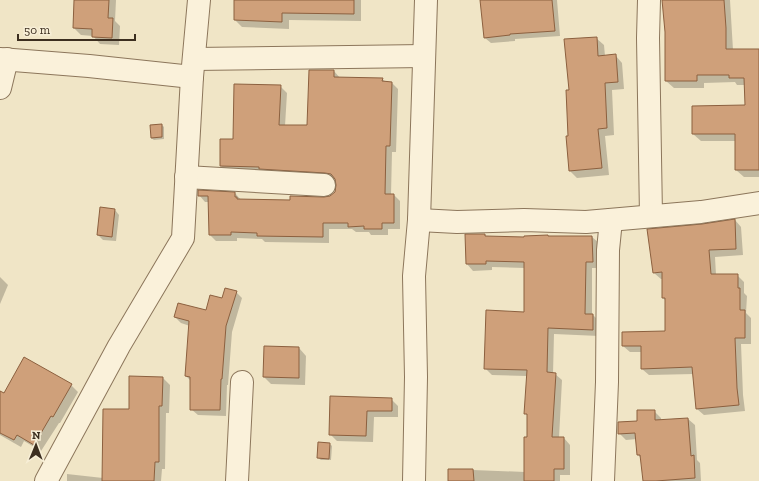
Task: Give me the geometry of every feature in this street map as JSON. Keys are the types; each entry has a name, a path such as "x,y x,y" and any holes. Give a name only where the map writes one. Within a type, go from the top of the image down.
{"street":[{"path":"46,481 119,346 183,238 193,68 199,0"},
{"path":"414,481 416,377 414,276 419,220 426,0"},
{"path":"649,0 648,38 651,216"},
{"path":"0,88 4,59 193,68 424,56"},
{"path":"186,177 324,185"},
{"path":"419,220 458,222 524,220 586,222 701,212 759,202"},
{"path":"603,481 608,382 608,250 611,220"},
{"path":"236,481 242,382"}],"building":[{"path":"74,0 109,0 108,18 113,18 112,38 92,37 92,29 73,28"},
{"path":"234,0 354,0 354,14 282,13 282,22 234,20"},
{"path":"480,0 552,0 555,31 510,34 484,38"},
{"path":"662,0 724,0 726,49 759,49 759,170 735,170 735,134 692,134 692,106 745,105 744,78 729,78 729,75 697,75 697,81 665,81 665,32"},
{"path":"597,37 598,56 616,54 618,82 605,83 607,128 598,129 602,168 569,171 566,136 568,136 566,90 569,90 564,39"},
{"path":"309,70 334,70 334,77 383,78 382,81 392,82 390,146 386,146 385,194 394,194 394,223 382,223 382,229 364,229 364,226 348,227 348,223 323,223 323,237 257,236 257,233 231,232 231,235 209,235 208,196 198,196 198,190 235,192 235,197 237,197 237,199 290,200 290,196 324,197 330,196 335,192 335,179 331,174 259,169 259,167 220,166 220,139 233,139 234,84 281,85 279,125 307,125"},
{"path":"162,124 162,137 151,138 150,125"},
{"path":"100,207 115,209 112,237 97,235"},
{"path":"735,219 736,249 709,250 711,274 738,274 738,288 740,288 740,310 745,310 745,338 735,338 739,405 696,409 692,367 641,369 641,346 622,346 622,332 665,331 665,298 662,298 662,272 653,273 647,229 702,224"},
{"path":"465,234 524,237 548,235 592,236 593,262 586,262 585,314 593,314 593,330 548,328 547,372 556,373 552,437 564,437 564,469 554,469 554,481 524,481 524,437 527,437 527,414 524,414 527,370 484,369 486,310 524,312 524,262 486,261 486,264 466,264"},
{"path":"225,288 237,291 226,326 221,379 220,410 190,410 190,377 185,376 189,321 174,317 178,303 206,310 210,295 222,298"},
{"path":"264,346 299,347 299,378 263,377"},
{"path":"24,357 72,384 53,417 51,416 34,445 17,435 14,440 0,433 0,391 4,393"},
{"path":"129,376 163,377 162,406 159,406 159,462 155,462 154,481 102,481 103,409 129,409"},
{"path":"330,396 392,398 392,411 367,411 366,436 329,435"},
{"path":"637,410 655,410 655,420 688,418 691,456 694,455 695,478 643,481 640,455 637,455 635,433 618,434 618,422 637,421"},
{"path":"318,442 330,443 329,459 317,458"},
{"path":"448,469 473,469 474,481 448,481"}]}
